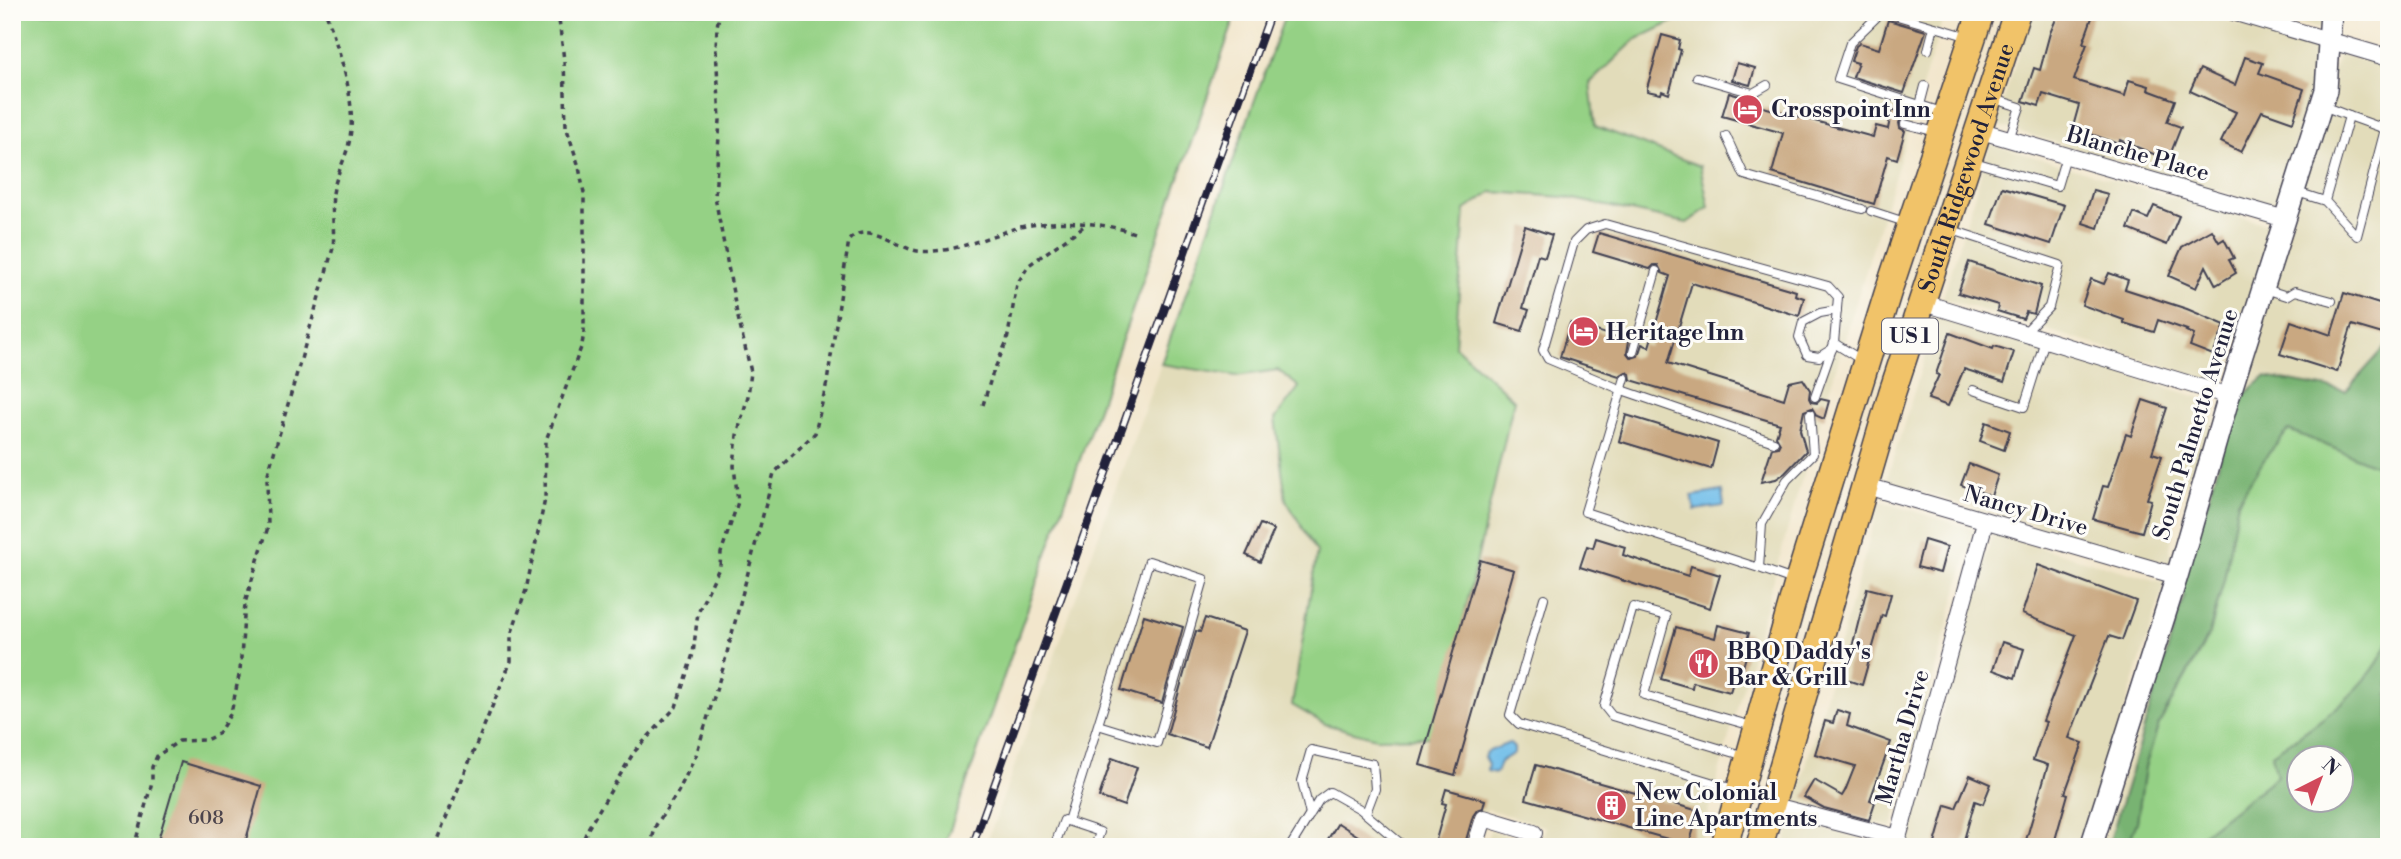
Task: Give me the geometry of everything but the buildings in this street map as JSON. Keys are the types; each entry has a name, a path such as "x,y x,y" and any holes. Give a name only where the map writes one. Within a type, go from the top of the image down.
{"main road":[{"name":"South Ridgewood Avenue","path":"1724,847 1798,582 1821,461 1857,390 1981,12"},
{"name":"South Ridgewood Avenue","path":"1759,847 1863,485 2017,12"},
{"path":"1857,390 1852,471 1856,480 1863,485"},
{"path":"1821,461 1838,482 1847,543"}],"street":[{"path":"2233,12 2389,58"},
{"name":"South Palmetto Avenue","path":"2091,847 2326,90 2331,12"},
{"name":"Blanche Place","path":"1978,130 2285,219"},
{"path":"1921,302 2229,396"},
{"name":"Nancy Drive","path":"1863,485 2177,576"},
{"name":"Martha Drive","path":"1771,805 1898,838 1986,522"},
{"path":"1475,847 1484,818 1534,833"}],"lane":[{"path":"1945,124 1920,104 1838,79 1850,43 1883,12 1973,38"},
{"path":"1928,50 1934,27"},
{"path":"1697,77 1753,93 1767,85"},
{"path":"1920,104 1925,86"},
{"path":"1989,97 2020,107 2009,139"},
{"path":"2294,191 2325,201 2357,236 2387,128 2321,106"},
{"path":"2325,201 2350,116"},
{"path":"1905,124 1945,124"},
{"path":"1726,136 1744,175 1911,224"},
{"path":"1969,160 2057,186 2066,156"},
{"path":"1774,442 1622,390 1548,359 1543,350 1574,242 1586,230 1605,224 1828,286 1838,297 1833,346 1815,397"},
{"path":"1946,228 2060,265 2049,307 2024,333"},
{"path":"1661,251 1665,239"},
{"path":"1633,352 1656,271"},
{"path":"2263,289 2287,296 2295,291 2332,302"},
{"path":"1833,346 1819,357 1807,355 1799,337 1803,322 1820,313 1837,310"},
{"path":"1973,390 2024,407 2045,340"},
{"path":"1833,346 1866,362"},
{"path":"1626,378 1585,512 1798,582"},
{"path":"1759,568 1762,524 1787,480 1821,461 1810,414"},
{"path":"1068,821 1149,561 1204,579 1157,743 1098,725"},
{"path":"1544,598 1510,715 1519,724 1740,791"},
{"path":"1750,757 1612,716 1604,706 1633,607 1666,616 1644,695 1758,728"},
{"path":"1310,815 1302,781 1311,750 1373,764 1375,789 1366,813"},
{"path":"1290,847 1319,800 1330,792 1366,813 1405,847"},
{"path":"1054,847 1064,820 1100,832 1095,847"}],"path":[{"path":"134,847 152,782 152,767 157,756 179,741 206,740 218,734 227,723 235,696 240,671 245,603 268,527 267,477 333,248 333,195 351,129 352,106 326,12"},
{"path":"434,847 511,661 511,635 531,570 545,499 546,440 582,345 584,193 566,126 564,60 558,12"},
{"path":"581,847 593,818 634,752 676,707 693,654 698,612 720,566 721,553 738,502 734,466 737,435 748,396 751,372 715,197 719,166 720,120 716,48 720,12"},
{"path":"650,847 656,825 678,792 695,755 723,668 774,473 815,433 827,382 849,240 862,233 878,236 913,250 925,251 947,249 1037,224 1115,226 1138,234"},
{"path":"982,405 1007,341 1017,284 1023,273 1029,265 1085,224"}],"shaded area":[{"path":"1693,12 1945,12 1799,489 1698,847 1485,847 1490,830 1539,845 1546,827 1488,809 1475,817 1466,847 985,847 1161,364 1235,376 1278,370 1299,387 1286,500 1317,552 1292,705 1455,346 1465,210 1491,192 1564,197 1700,166 1595,126 1590,83 1635,40"},
{"path":"2031,12 2199,12 2319,49 2317,89 2279,208 1996,125"},
{"path":"2266,12 2322,12 2321,29"},
{"path":"2338,54 2389,68 2389,343 2346,392 2266,377 2237,401"},
{"path":"1990,144 2273,226 2224,384 1943,298"},
{"path":"1937,317 2218,403 2207,441 2178,496 2170,549 2173,558 2171,564 1886,482"},
{"path":"1880,501 1974,529 1892,827 1796,801"},
{"path":"1992,534 2165,583 2081,847 1896,847 1907,840"},
{"path":"2182,589 2184,595 2108,847 2100,847"},
{"path":"1791,820 1891,847 1784,847"}],"green space":[{"path":"12,12 1237,12 944,847 12,847"},
{"path":"1286,12 1693,12 1635,40 1590,83 1595,126 1700,166 1709,207 1687,223 1564,197 1492,192 1465,210 1455,346 1514,400 1436,737 1376,738 1325,724 1292,705 1317,552 1286,500 1275,419 1299,387 1278,370 1236,376 1161,364"},
{"path":"2389,343 2389,471 2289,430 2267,455 2238,501 2224,580 2209,634 2159,724 2145,767 2137,822 2127,847 2108,847 2184,596 2182,589 2237,401 2265,377 2346,391"},
{"path":"2289,430 2389,471 2389,639 2370,674 2356,690 2306,731 2272,754 2277,776 2187,847 2127,847 2137,822 2145,767 2159,724 2210,634 2224,580 2238,501 2267,455"},
{"path":"2389,639 2389,816 2380,847 2187,847 2277,776 2272,754 2286,745 2286,814 2356,814 2356,744 2287,744 2340,704 2370,674"}],"water":[{"path":"1722,491 1724,506 1695,510 1692,496"},
{"path":"1509,743 1514,748 1514,753 1500,762 1496,773 1487,771 1488,764 1484,757 1487,752"}],"railway":[{"path":"972,847 1271,12"}],"place":[{"name":"Crosspoint Inn","path":"1748,109"},
{"name":"Heritage Inn","path":"1583,332"},
{"name":"BBQ Daddy's Bar & Grill","path":"1704,664"},
{"name":"New Colonial Line Apartments","path":"1612,805"}]}
